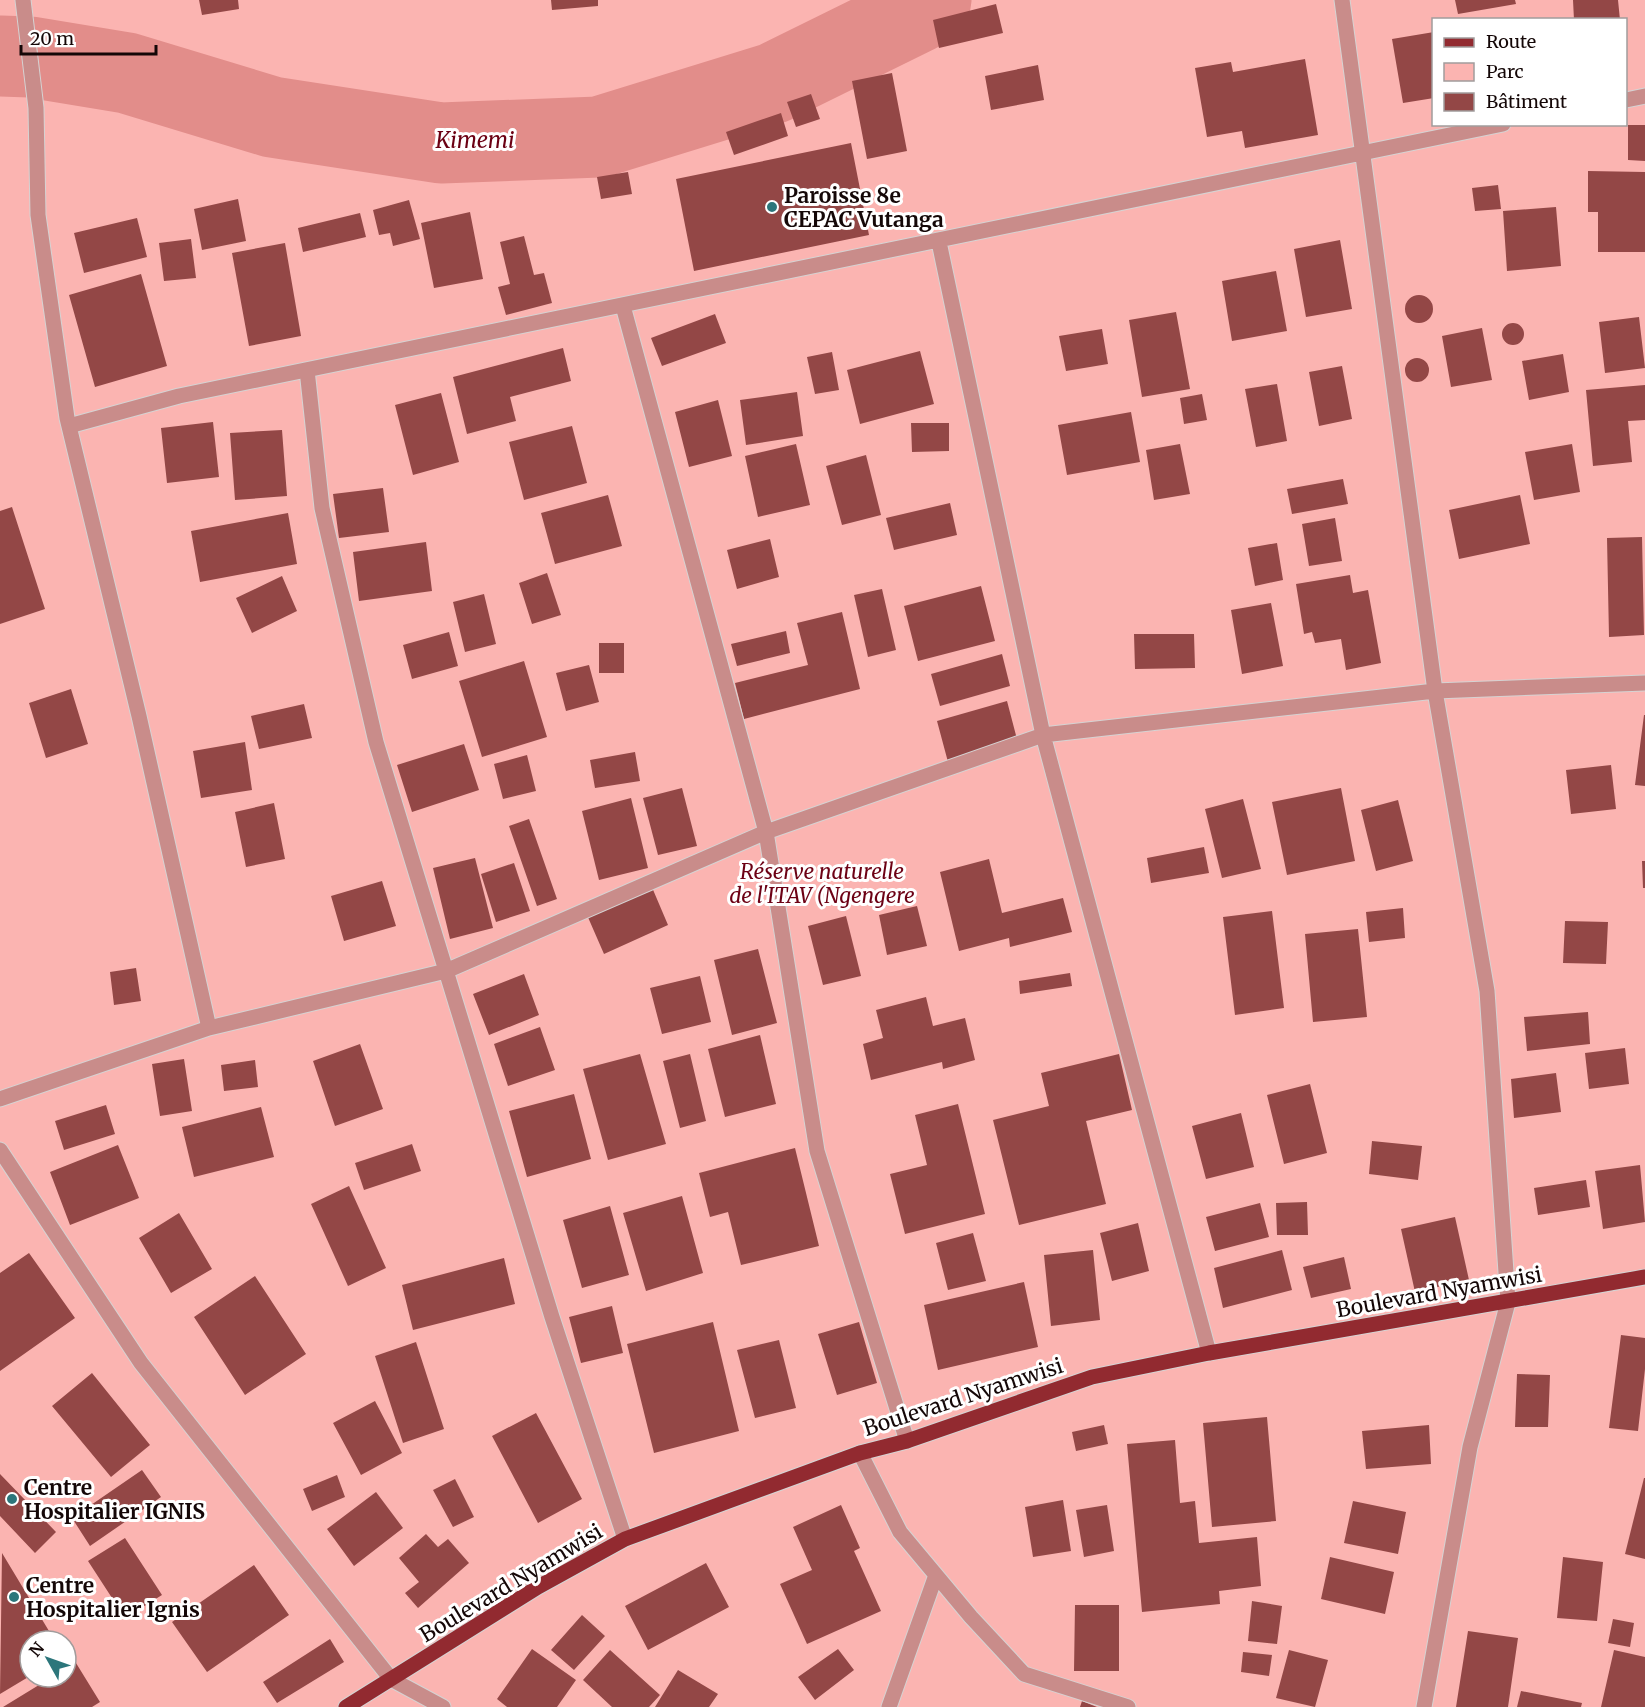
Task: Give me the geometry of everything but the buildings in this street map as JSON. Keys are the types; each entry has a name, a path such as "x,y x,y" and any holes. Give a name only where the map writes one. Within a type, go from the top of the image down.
{"main road":[{"name":"Boulevard Nyamwisi","path":"346,1707 538,1587 626,1539 860,1453 907,1441 1092,1377 1209,1353 1645,1277"}],"street":[{"path":"23,0 36,108 38,215 69,426 140,716 209,1028"},
{"path":"1342,0 1435,691 1487,990 1508,1302 1470,1447 1424,1707"},
{"path":"1627,100 1645,96"},
{"path":"69,426 179,396 939,242 1493,126"},
{"path":"939,242 1043,735 1209,1353"},
{"path":"623,306 766,832 818,1151 907,1441"},
{"path":"307,370 322,508 376,742 552,1317 626,1539"},
{"path":"0,1099 209,1028 446,971 766,832 1043,735 1435,691 1645,684"},
{"path":"0,1150 141,1363 391,1679 443,1707"},
{"path":"860,1453 900,1532 1024,1674 1128,1707"},
{"path":"889,1707 936,1575"}],"green space":[{"name":"Réserve naturelle de l'ITAV (Ngengere","path":"0,0 1645,0 1645,1707 0,1707"}],"waterway":[{"name":"Kimemi","path":"0,56 30,57 127,73 272,117 441,143 599,137 774,83 918,12 931,0"}],"place":[{"name":"Paroisse 8e CEPAC Vutanga","path":"772,207"},
{"name":"Centre Hospitalier IGNIS","path":"12,1499"},
{"name":"Centre Hospitalier Ignis","path":"14,1597"}]}
